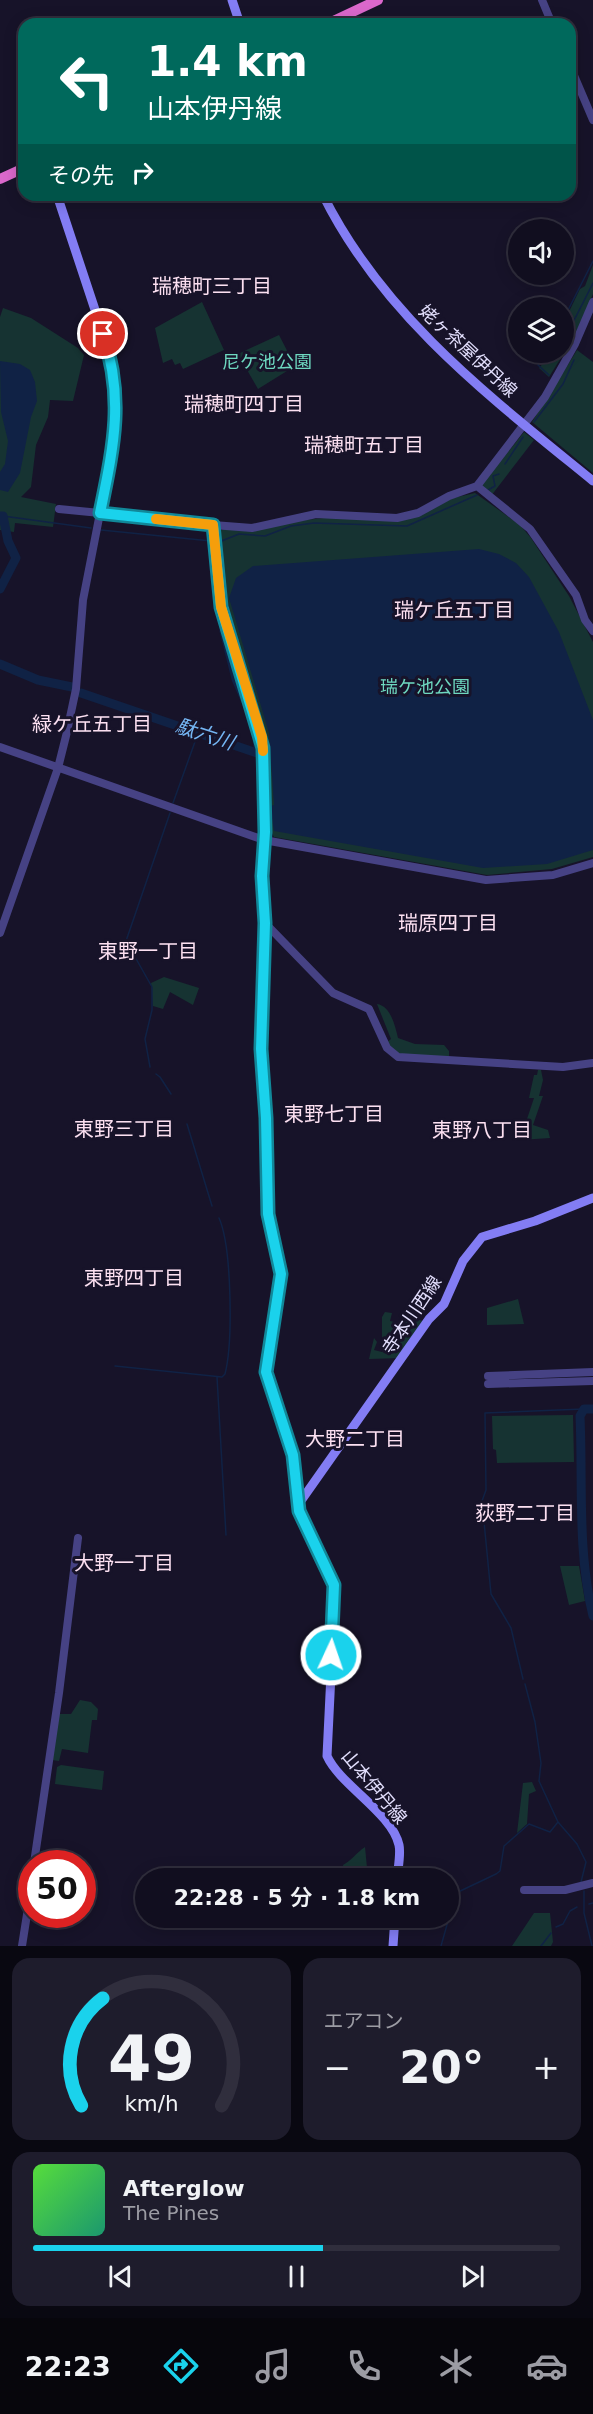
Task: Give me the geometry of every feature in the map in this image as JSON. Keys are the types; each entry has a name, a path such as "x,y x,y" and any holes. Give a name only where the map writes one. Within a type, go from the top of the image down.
{"highway":[{"path":"340,18 378,0"},
{"path":"0,179 18,171"}],"main road":[{"path":"232,0 238,18"},
{"path":"59,201 108,349 115,381 117,423 100,513 213,525"},
{"name":"姥ヶ茶屋伊丹線","path":"326,201 355,251 416,328 525,426 593,481"},
{"name":"山本伊丹線","path":"213,525 221,607 262,737 264,840 262,876 265,923 261,1031 268,1214 281,1274 266,1372 293,1455 301,1517 330,1574 335,1592 327,1756 334,1768 358,1791 394,1835 399,1846 398,1868"},
{"name":"寺本川西線","path":"298,1505 429,1319 444,1304 463,1261 480,1240 593,1198"},
{"path":"393,1946 394,1928"}],"street":[{"path":"542,0 550,18"},
{"path":"576,80 593,120"},
{"path":"213,525 252,528 316,514 406,516 477,486 545,397 575,344 593,302"},
{"path":"477,486 530,529 576,596 585,620 593,631"},
{"path":"0,933 58,768 76,688 83,600 100,513 59,509"},
{"path":"0,747 264,840 486,880 553,875 593,863"},
{"path":"265,923 333,993 369,1009 387,1048 398,1057 563,1067 593,1063"},
{"path":"593,1372 488,1380 593,1381"},
{"path":"36,1850 59,1693 78,1538"},
{"path":"524,1890 565,1890 593,1883"},
{"path":"22,1946 25,1928"}],"green space":[{"path":"593,265 593,294 574,337 574,301 580,289 585,286"},
{"path":"202,302 224,350 183,369 180,363 175,365 172,359 163,363 155,328"},
{"path":"3,308 31,318 78,348 84,355 73,401 50,400 48,417 36,445 31,487 21,497 56,504 53,527 15,523 14,532 0,530 0,317"},
{"name":"尼ケ池公園","path":"279,335 295,366 258,389 239,356 240,353"},
{"path":"577,350 593,362 593,473 532,422 569,363 574,363 574,355"},
{"path":"543,363 558,363 549,377 539,368"},
{"path":"524,432 534,440 491,496 480,487"},
{"name":"瑞ケ池公園","path":"475,493 520,525 531,538 569,596 593,642 593,857 552,869 487,875 274,837 270,830 265,738 224,590 216,532 227,528 334,517 416,517 453,498"},
{"path":"164,977 199,988 193,1005 170,992 163,1009 153,1006 151,983"},
{"path":"377,1004 389,1012 398,1038 415,1044 444,1045 449,1051 449,1059 401,1055 394,1052 387,1042 391,1039"},
{"path":"538,1070 541,1070 543,1080 539,1096 543,1096 533,1125 548,1130 550,1138 520,1140 534,1098 529,1098 534,1075 537,1075"},
{"path":"518,1299 524,1324 487,1325 487,1308"},
{"path":"385,1312 392,1313 390,1321 404,1324 406,1316 423,1321 401,1358 369,1359 374,1338 377,1342 374,1350 382,1352 382,1317"},
{"path":"573,1415 574,1462 497,1463 496,1450 493,1449 492,1416"},
{"path":"560,1566 579,1566 585,1601 569,1605"},
{"path":"80,1700 91,1702 98,1709 97,1720 92,1720 88,1753 62,1749 59,1761 52,1760 59,1714 71,1714"},
{"path":"61,1765 104,1771 102,1790 55,1784 57,1767"},
{"path":"532,1782 536,1791 529,1794 527,1824 517,1833 523,1783"},
{"path":"365,1847 367,1868 343,1868 343,1865"},
{"path":"534,1913 550,1913 553,1942 551,1946 512,1946"}],"water":[{"path":"0,361 20,364 30,370 35,382 37,401 31,417 20,473 8,492 0,490 0,472 5,464 8,441 1,412"},
{"name":"瑞ケ池公園","path":"479,549 499,554 516,563 529,577 559,632 593,720 593,850 547,864 483,868 274,831 270,806 274,805 269,733 229,598 236,578 253,566"}],"waterway":[{"path":"574,298 593,261"},
{"path":"574,320 593,283"},
{"path":"540,363 538,365 549,375"},
{"path":"534,422 563,384 573,363"},
{"path":"505,464 523,437"},
{"path":"488,490 495,486 493,476 499,474"},
{"path":"219,542 239,534 265,536 291,526 314,523 407,526 477,495"},
{"name":"駄六川","path":"0,516 3,516 8,541 16,558 0,589"},
{"path":"3,516 91,528"},
{"path":"101,530 211,541"},
{"name":"駄六川","path":"224,631 236,679 249,709"},
{"name":"駄六川","path":"0,664 38,680 72,687"},
{"name":"駄六川","path":"81,693 257,753 259,752 257,740"},
{"path":"173,803 196,739 193,731"},
{"path":"150,1067 145,1039 152,1010 152,987 126,941 170,813"},
{"path":"156,1074 171,1094"},
{"path":"187,1124 212,1206"},
{"path":"115,1366 222,1377 225,1374 228,1360 230,1295 227,1250 219,1218"},
{"path":"217,1377 226,1535"},
{"path":"523,1679 511,1628 491,1594 482,1501 486,1490 485,1413 584,1409"},
{"path":"593,1409 584,1409 580,1416 583,1541 593,1616"},
{"path":"441,1946 456,1893 500,1871 504,1846 529,1824 550,1832 558,1822 539,1781 541,1763 535,1722 525,1684"},
{"path":"558,1822 577,1844 586,1862 581,1882"},
{"path":"584,1891 584,1913 592,1946"},
{"path":"589,1904 593,1903"},
{"path":"556,1927 563,1924 570,1911 577,1907"},
{"path":"541,1946 551,1933"}],"slow traffic":[{"path":"156,519 213,525 221,607 262,737 263,751"}],"district":[{"name":"瑞穂町三丁目","path":"212,286"},
{"name":"瑞穂町四丁目","path":"244,404"},
{"name":"瑞穂町五丁目","path":"364,445"},
{"name":"瑞ケ丘五丁目","path":"454,610"},
{"name":"緑ケ丘五丁目","path":"92,724"},
{"name":"瑞原四丁目","path":"448,923"},
{"name":"東野一丁目","path":"148,951"},
{"name":"東野七丁目","path":"334,1114"},
{"name":"東野三丁目","path":"124,1129"},
{"name":"東野八丁目","path":"482,1130"},
{"name":"東野四丁目","path":"134,1278"},
{"name":"大野二丁目","path":"355,1439"},
{"name":"荻野二丁目","path":"525,1513"},
{"name":"大野一丁目","path":"124,1563"}],"route":[{"path":"103,334 112,361 118,410 116,435 100,513 213,525 221,607 262,737 265,832 262,876 265,923 261,1049 265,1092 269,1227 281,1274 276,1319 266,1372 293,1455 299,1511 334,1585 331,1655"}]}
